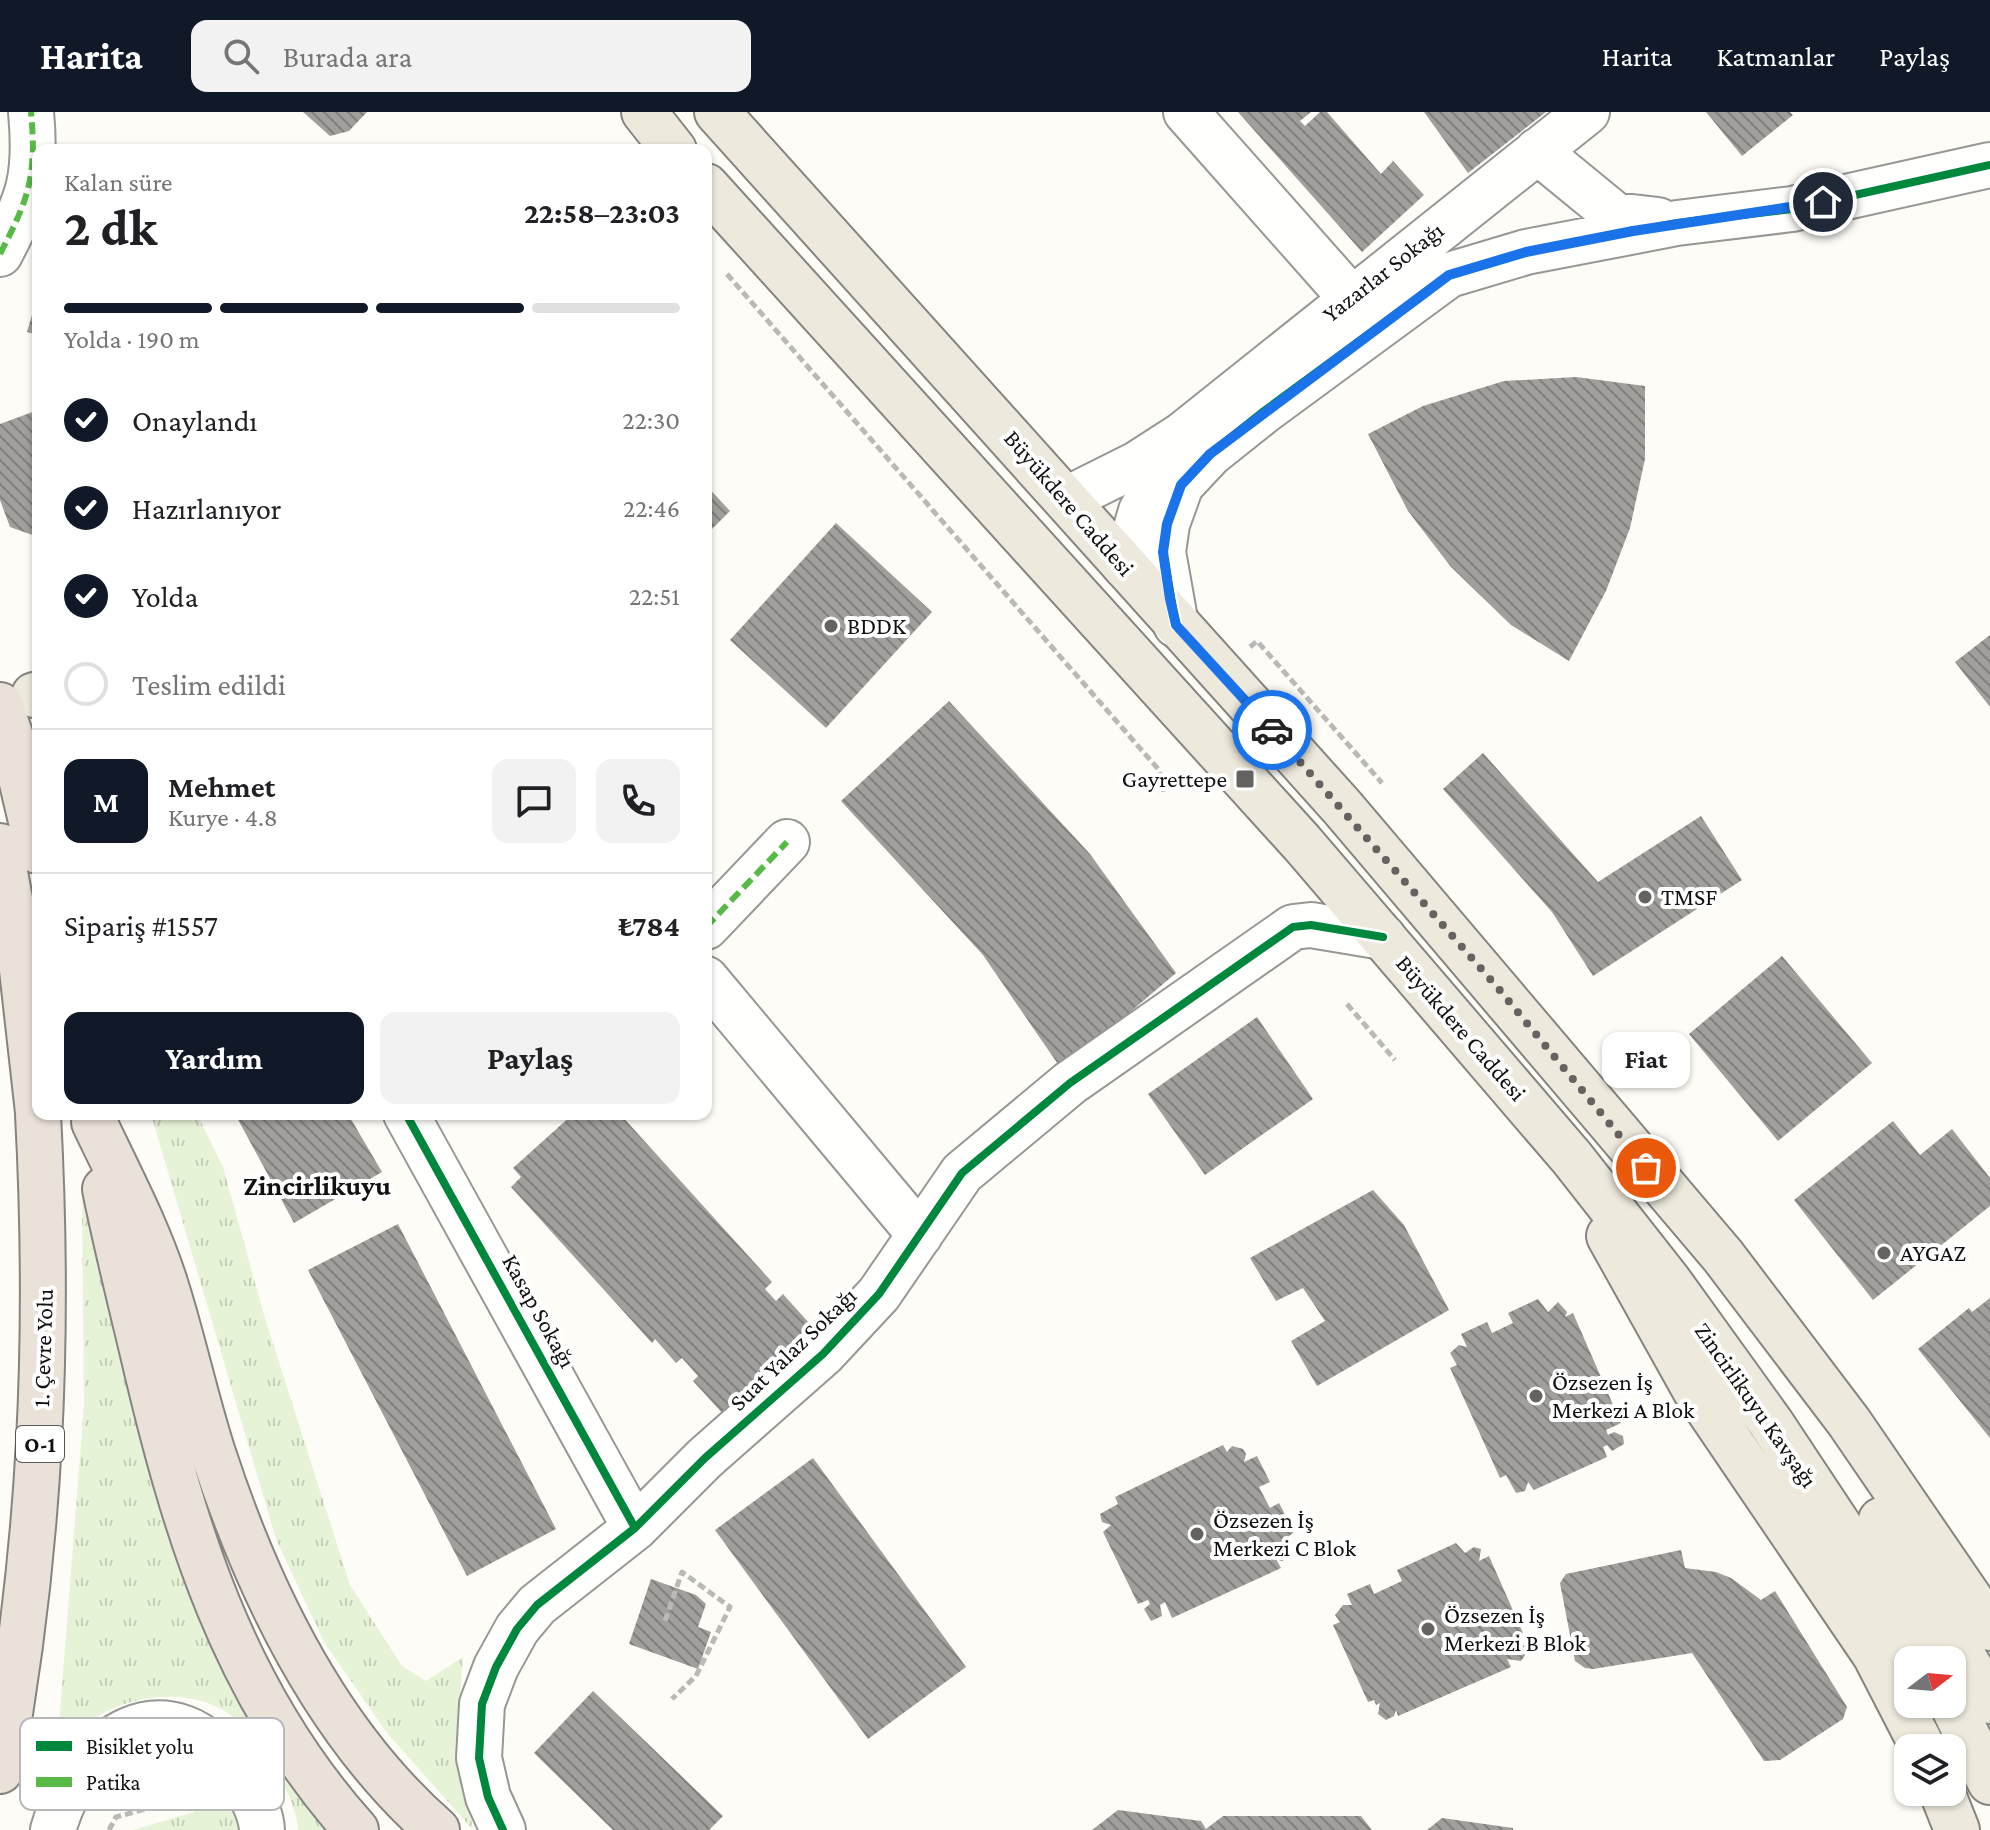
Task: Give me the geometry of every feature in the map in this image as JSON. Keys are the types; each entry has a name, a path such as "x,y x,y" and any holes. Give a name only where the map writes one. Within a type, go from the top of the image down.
{"highway":[{"path":"24,698 12,740 32,825"},
{"name":"1. Çevre Yolu","path":"0,846 20,952 32,1059"},
{"name":"1. Çevre Yolu","path":"0,1771 20,1660 35,1522 45,1269 38,1120"},
{"path":"93,1120 106,1193 156,1410 208,1587 274,1718"},
{"path":"94,1120 156,1259 230,1502 280,1618 323,1696 351,1736 406,1803 437,1830"},
{"path":"284,1733 330,1801 356,1830"}],"main road":[{"name":"Büyükdere Caddesi","path":"717,112 1342,807 1498,988 1665,1190"},
{"name":"Büyükdere Caddesi","path":"712,198 725,225 1110,630 1383,937 1572,1158"},
{"path":"1110,630 1125,566"},
{"path":"1572,1158 1625,1269 1695,1390 1875,1655 1916,1734"},
{"name":"Zincirlikuyu Kavşağı","path":"1572,1158 1668,1280 1771,1423 1919,1646"},
{"path":"1665,1190 1767,1310 1892,1484 1990,1628"},
{"path":"1665,1190 1731,1308 1910,1562 1990,1701"},
{"path":"1959,1718 1990,1782"},
{"path":"1948,1806 1957,1830"}],"street":[{"path":"31,112 34,144"},
{"path":"1186,112 1350,297"},
{"name":"Yazarlar Sokağı","path":"1176,625 1163,552 1167,524 1181,485 1309,354 1350,297 1587,112"},
{"path":"1537,151 1615,215 1677,223"},
{"name":"Yazarlar Sokağı","path":"1067,499 1137,464 1309,354 1449,275 1526,252 1677,223 1792,209 1990,165"},
{"path":"0,254 28,198 32,173"},
{"path":"1125,566 1141,511 1182,435"},
{"path":"712,921 787,842"},
{"name":"Suat Yalaz Sokağı","path":"503,1830 488,1797 479,1758 482,1704 496,1667 517,1629 537,1605 635,1528 705,1458 823,1354 879,1294 962,1173 1070,1083 1268,941 1293,927 1311,925 1383,937"},
{"path":"712,986 920,1235"},
{"name":"Kasap Sokağı","path":"409,1120 635,1528"},
{"path":"53,1830 62,1810"},
{"path":"255,1810 262,1830"}],"path":[{"path":"719,265 1159,770 1165,795"},
{"path":"1285,676 1382,783"},
{"path":"1347,1004 1395,1060"},
{"path":"665,1621 682,1572 730,1607 696,1676 672,1699"},
{"path":"109,1830 116,1817 142,1810"}],"green space":[{"path":"153,1120 200,1120 223,1167 264,1315 350,1585 402,1666 426,1681 463,1657 457,1731 473,1830 387,1733 324,1642 276,1539"},
{"path":"82,1196 121,1354 181,1564 235,1695 250,1718 234,1718 212,1705 168,1697 123,1705 96,1718 60,1718 84,1405"},
{"path":"284,1768 309,1805 332,1830 298,1830 286,1790"},
{"path":"234,1810 244,1830 133,1830 194,1812"}],"building":[{"path":"303,112 367,112 349,131 330,136"},
{"path":"1238,112 1311,112 1300,121 1305,126 1320,112 1327,112 1381,174 1393,161 1424,195 1362,252"},
{"path":"1424,112 1546,112 1468,173"},
{"path":"1706,112 1790,112 1793,115 1742,156"},
{"path":"32,315 32,333 27,332"},
{"path":"1576,377 1645,386 1645,459 1630,528 1606,591 1569,661 1511,625 1451,567 1408,511 1368,434 1423,406 1504,381"},
{"path":"32,412 32,535 10,527 0,500 0,424"},
{"path":"712,492 730,511 712,529"},
{"name":"BDDK","path":"836,523 932,612 826,728 730,640"},
{"path":"1990,635 1990,707 1955,662"},
{"path":"949,701 1090,854 1176,973 1062,1070 983,955 841,801"},
{"path":"1483,753 1598,882 1701,816 1742,880 1593,976 1552,912 1443,789"},
{"path":"1782,956 1872,1063 1778,1141 1689,1034"},
{"path":"1257,1017 1313,1099 1205,1175 1148,1094"},
{"path":"238,1120 352,1120 382,1172 294,1223"},
{"path":"566,1120 625,1120 772,1282 765,1289 776,1301 783,1294 818,1333 725,1416 693,1381 698,1376 682,1358 676,1363 655,1339 652,1343 511,1187 521,1177 513,1168"},
{"name":"AYGAZ","path":"1893,1121 1920,1155 1952,1129 1990,1178 1990,1206 1873,1300 1794,1200"},
{"path":"1373,1190 1404,1225 1449,1310 1317,1386 1291,1341 1325,1321 1303,1288 1276,1301 1250,1258"},
{"path":"398,1224 556,1529 467,1576 308,1270"},
{"path":"1990,1298 1990,1438 1918,1349 1969,1308 1972,1312"},
{"name":"Özsezen İş Merkezi A Blok","path":"1538,1299 1548,1312 1558,1302 1567,1312 1565,1317 1573,1313 1621,1423 1606,1430 1608,1435 1614,1432 1623,1436 1624,1444 1612,1451 1607,1445 1603,1447 1607,1457 1534,1490 1528,1482 1525,1491 1516,1493 1506,1475 1500,1478 1450,1368 1457,1365 1450,1353 1459,1345 1467,1347 1461,1334 1487,1322 1492,1333 1513,1323 1508,1313"},
{"name":"Özsezen İş Merkezi C Blok","path":"1223,1445 1227,1452 1232,1446 1243,1449 1246,1454 1244,1462 1257,1456 1270,1482 1259,1487 1270,1508 1279,1503 1294,1532 1282,1542 1290,1547 1290,1557 1282,1561 1276,1559 1281,1568 1172,1618 1165,1602 1160,1605 1162,1616 1151,1621 1144,1609 1150,1604 1148,1600 1138,1604 1103,1532 1111,1525 1102,1522 1100,1514 1118,1504 1115,1497"},
{"path":"813,1458 966,1667 868,1739 715,1530"},
{"name":"Özsezen İş Merkezi B Blok","path":"1456,1543 1465,1553 1474,1547 1481,1549 1479,1561 1489,1556 1523,1633 1514,1637 1526,1648 1526,1654 1521,1661 1507,1659 1511,1667 1398,1716 1396,1710 1394,1716 1386,1720 1378,1714 1380,1703 1376,1705 1374,1700 1368,1702 1333,1625 1340,1622 1335,1615 1343,1605 1352,1605 1347,1594 1370,1584 1374,1594 1402,1581 1397,1570"},
{"path":"1681,1550 1685,1568 1716,1572 1731,1578 1761,1600 1775,1591 1847,1707 1843,1719 1780,1760 1764,1761 1692,1653 1593,1669 1575,1661 1560,1583 1566,1574"},
{"path":"651,1579 696,1595 706,1604 698,1627 711,1632 698,1669 629,1644"},
{"path":"593,1691 723,1816 709,1830 613,1830 534,1753"},
{"path":"1118,1810 1201,1821 1206,1829 1223,1816 1361,1816 1372,1830 1092,1830"},
{"path":"1442,1818 1513,1828 1513,1830 1427,1830"}],"marked path":[{"path":"31,112 33,144"},
{"path":"0,254 24,201 32,162"},
{"path":"712,921 787,842"}],"cycle path":[{"path":"1176,625 1163,552 1167,524 1181,485 1210,454 1264,411 1449,275 1526,252 1677,223 1792,209 1990,165"},
{"path":"503,1830 488,1797 479,1758 482,1704 496,1667 517,1629 537,1605 635,1528 705,1458 823,1354 879,1294 962,1173 1070,1083 1293,927 1311,925 1383,937"},
{"path":"409,1120 635,1528"}],"way so far":[{"path":"1272,730 1498,988 1646,1168"}],"place":[{"name":"BDDK","path":"831,626"},
{"name":"Gayrettepe","path":"1245,779"},
{"name":"TMSF","path":"1645,897"},
{"name":"Fiat","path":"1646,1168"},
{"name":"AYGAZ","path":"1884,1253"},
{"name":"Özsezen İş Merkezi A Blok","path":"1536,1396"},
{"name":"Özsezen İş Merkezi C Blok","path":"1197,1534"},
{"name":"Özsezen İş Merkezi B Blok","path":"1428,1629"}],"district":[{"name":"Zincirlikuyu","path":"317,1185"}],"route":[{"path":"1272,730 1176,625 1164,573 1163,552 1172,508 1181,485 1210,454 1322,367 1449,275 1526,252 1633,231 1823,202"}]}
